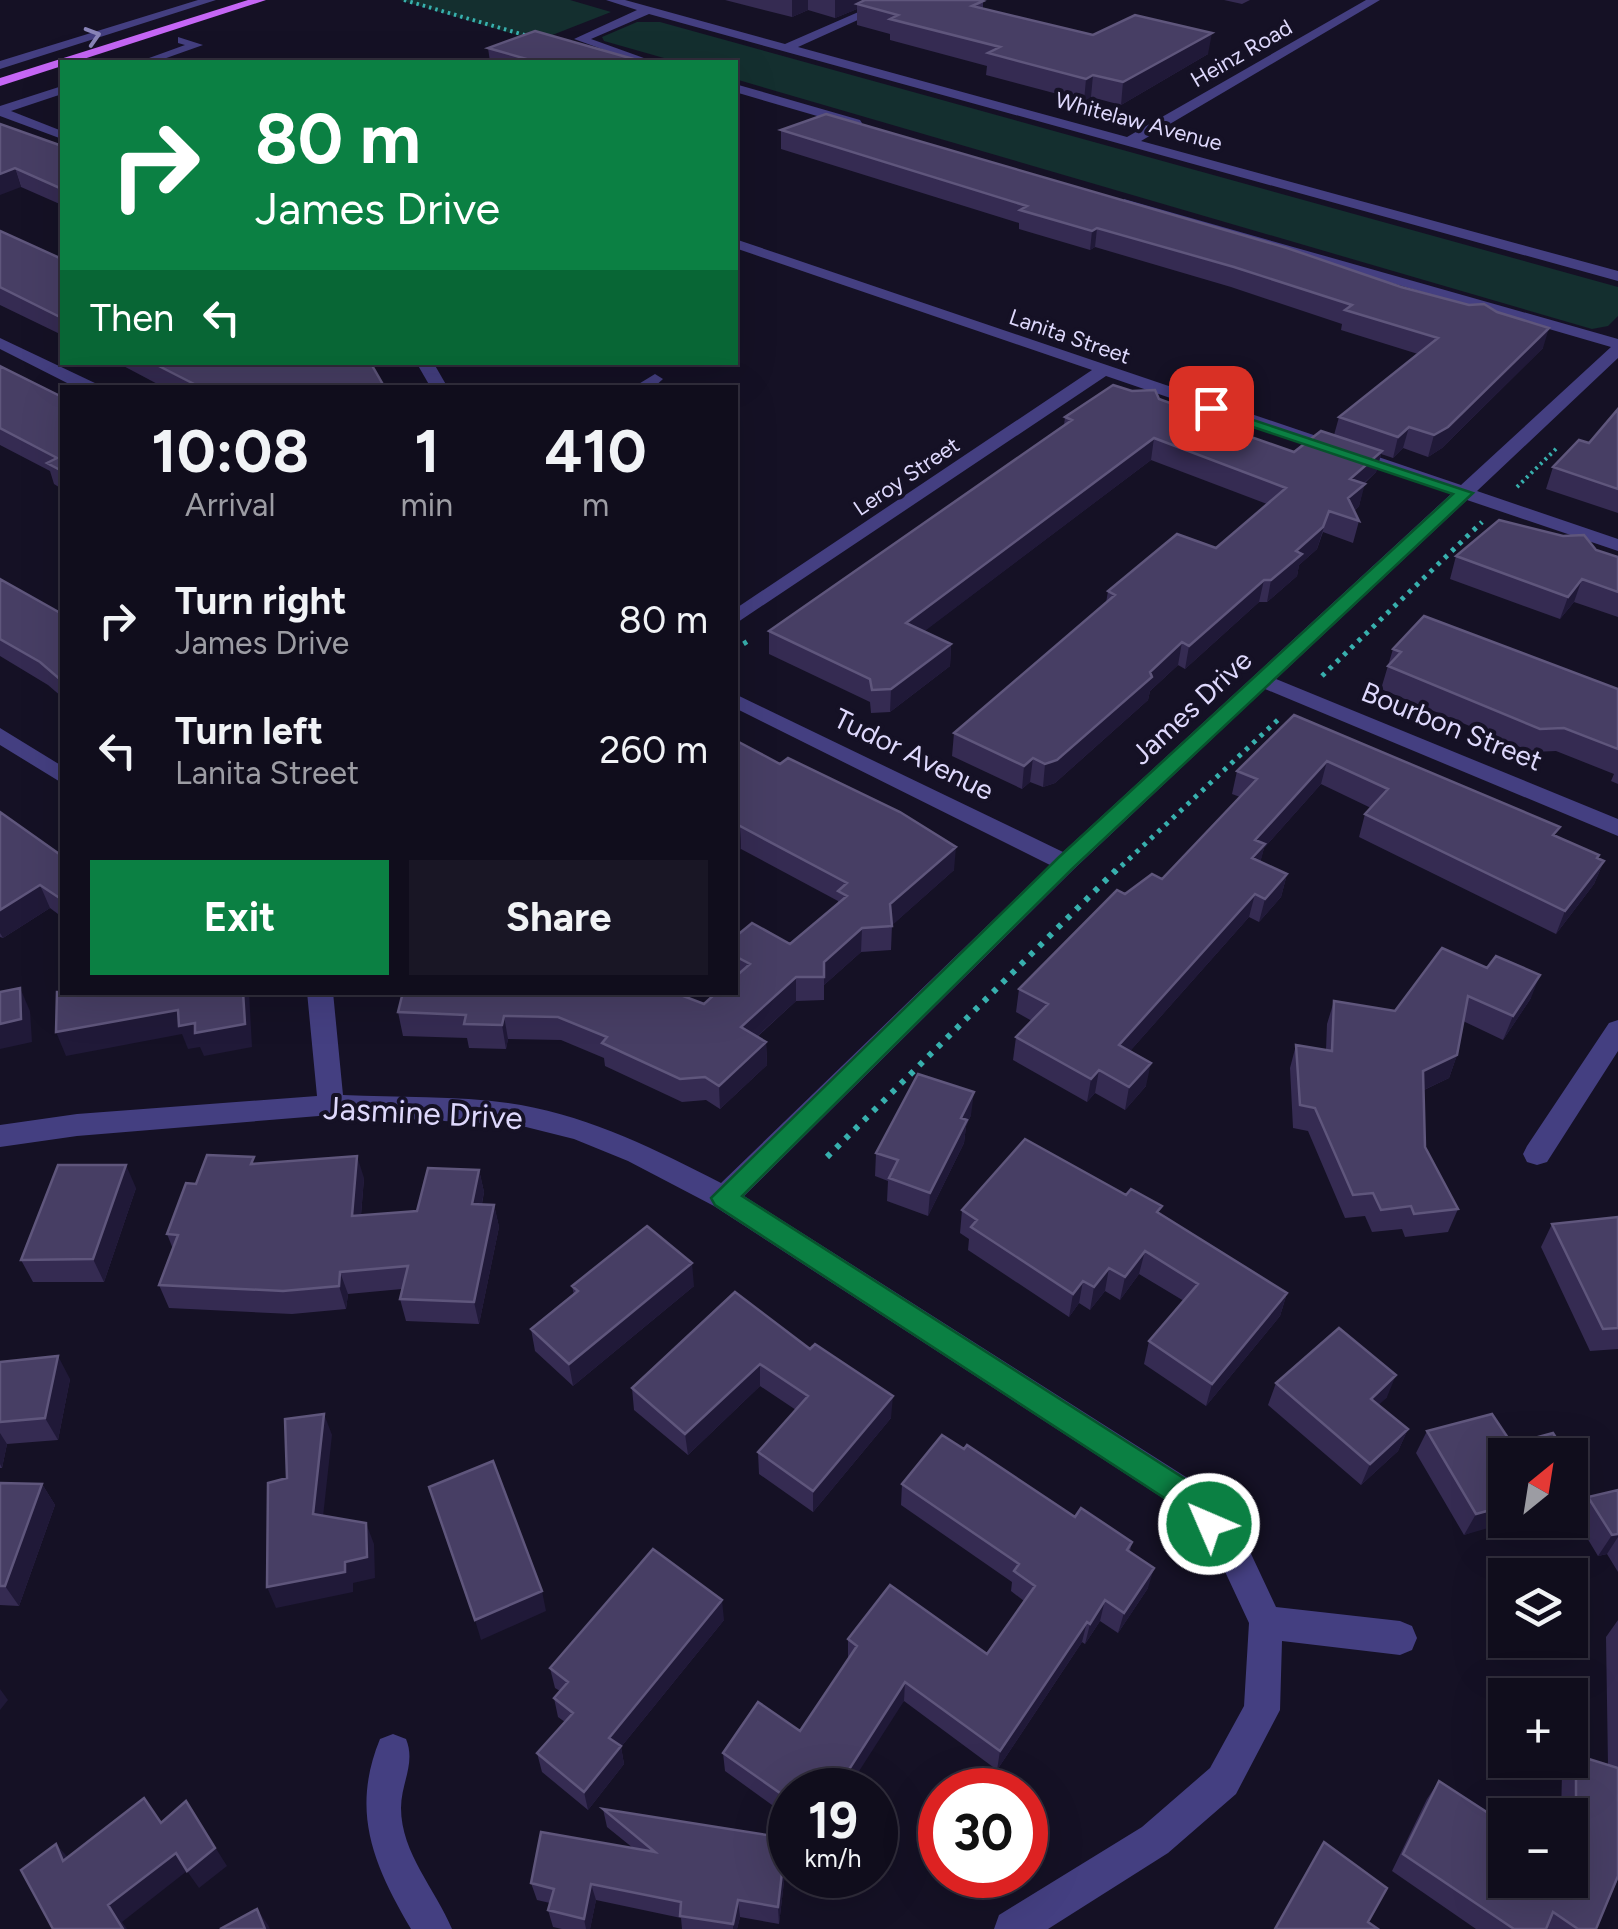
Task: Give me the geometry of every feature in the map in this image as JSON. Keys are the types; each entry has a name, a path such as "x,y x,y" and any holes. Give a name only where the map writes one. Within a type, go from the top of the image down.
{"main road":[{"path":"69,60 260,0"},
{"path":"0,82 60,63"}],"street":[{"path":"0,66 210,0"},
{"name":"Whitelaw Avenue","path":"612,0 1618,276"},
{"path":"788,48 896,0"},
{"name":"Heinz Road","path":"1130,142 1374,0"},
{"path":"643,60 580,39 648,10"},
{"path":"150,60 197,45 182,40"},
{"path":"738,89 869,127"},
{"path":"0,110 60,91"},
{"path":"0,110 60,134"},
{"path":"1119,199 1618,347"},
{"name":"Lanita Street","path":"738,244 1618,545"},
{"path":"0,342 85,385"},
{"name":"James Drive","path":"724,1198 1066,863 1618,347"},
{"name":"Leroy Street","path":"738,616 1102,371"},
{"name":"Bourbon Street","path":"1263,681 1618,828"},
{"name":"Tudor Avenue","path":"738,701 1066,863"},
{"path":"0,736 60,775"},
{"path":"320,995 331,1105"},
{"path":"1537,1154 1618,1030"},
{"name":"Jasmine Drive","path":"0,1136 77,1124 331,1105 533,1119 578,1130 638,1153 724,1198 1186,1495 1233,1552 1266,1622 1262,1710 1223,1780 1155,1840 1013,1929"},
{"path":"1266,1622 1400,1638"},
{"path":"393,1752 382,1810 400,1874 433,1929"}],"path":[{"path":"404,0 528,36"},
{"path":"1316,682 1486,518"},
{"path":"827,1157 1103,883 1284,714"}],"green space":[{"path":"400,0 570,0 611,12 537,41"},
{"path":"637,22 660,22 1618,287 1618,316 1608,326 1592,329 738,80 738,60 671,60 604,41 602,37"}],"building":[{"path":"865,0 979,0 983,1 972,6 1093,35 1135,15 1212,33 1123,82 1093,75 1086,79 988,53 1000,47 890,19 898,15 857,4"},
{"path":"535,31 637,60 530,60 488,48"},
{"path":"826,114 1287,248 1401,287 1469,305 1484,304 1497,312 1549,328 1448,427 1434,435 1409,427 1398,437 1339,417 1438,338 1345,310 1352,305 1234,267 1020,210 1027,206 781,130"},
{"path":"0,124 60,145 60,188 15,168 0,174"},
{"path":"0,231 60,258 60,317 0,287"},
{"path":"157,365 372,365 383,385 196,385"},
{"path":"0,366 60,396 60,470 47,463 57,458 0,428"},
{"path":"1113,385 1132,391 1155,390 1159,399 1200,414 1238,418 1248,436 1294,452 1321,431 1382,451 1350,479 1365,484 1348,498 1359,521 1329,511 1323,527 1296,551 1302,554 1271,580 1264,580 1189,646 1182,642 1150,672 1152,677 1057,760 1045,764 1033,758 1024,766 954,733 1115,595 1108,591 1177,534 1216,548 1286,488 1154,438 906,623 951,644 891,689 872,690 870,679 769,631 1072,420 1065,417"},
{"path":"1618,409 1618,489 1553,467 1579,440 1589,443"},
{"path":"1499,520 1563,536 1584,535 1596,550 1618,557 1618,592 1582,579 1568,597 1456,556"},
{"path":"0,579 60,613 60,679 40,662 0,639"},
{"path":"1424,616 1618,689 1618,749 1564,728 1540,729 1388,666 1401,652 1393,649"},
{"path":"1294,715 1560,827 1553,835 1599,855 1597,858 1604,861 1565,911 1365,814 1388,789 1327,761 1255,840 1265,844 1252,858 1287,874 1265,899 1255,894 1119,1045 1151,1063 1129,1087 1099,1070 1091,1079 1016,1037 1048,1004 1019,989 1117,890 1125,894 1152,874 1162,879 1257,779 1237,771"},
{"path":"738,742 780,764 788,758 900,812 956,847 890,904 892,926 862,928 824,962 824,977 796,977 741,1027 766,1042 719,1086 705,1077 680,1079 602,1043 607,1037 558,1017 504,1016 502,1025 464,1024 466,1015 398,1012 402,995 681,995 704,1004 714,995 738,995 738,974 750,964 738,958 738,935 752,923 790,944 847,896 838,891 847,883 740,826"},
{"path":"0,812 60,855 60,898 40,885 0,910"},
{"path":"1442,948 1487,968 1496,956 1540,975 1513,1016 1468,996 1457,1055 1423,1071 1425,1147 1458,1209 1414,1214 1411,1206 1381,1210 1373,1193 1353,1195 1315,1108 1300,1105 1296,1045 1332,1051 1334,1001 1395,1011"},
{"path":"20,988 21,1019 0,1024 0,992"},
{"path":"57,992 243,995 245,1024 195,1033 195,1023 179,1026 178,1010 56,1032"},
{"path":"918,1074 974,1092 961,1118 967,1120 930,1193 889,1178 898,1160 876,1153"},
{"path":"1025,1139 1126,1195 1131,1189 1162,1206 1157,1212 1287,1293 1212,1384 1149,1341 1198,1284 1145,1251 1125,1277 1109,1268 1094,1287 1083,1281 1073,1294 971,1227 977,1220 962,1210"},
{"path":"207,1155 254,1157 251,1164 357,1156 352,1216 417,1211 428,1168 479,1170 472,1204 494,1205 474,1302 400,1299 408,1266 340,1272 339,1286 283,1291 159,1285 178,1235 167,1234 186,1183 196,1184"},
{"path":"58,1165 126,1165 93,1259 21,1260"},
{"path":"1618,1217 1618,1328 1603,1329 1552,1224"},
{"path":"647,1226 692,1263 569,1364 531,1329 578,1291 572,1286"},
{"path":"735,1292 810,1349 815,1344 893,1396 813,1491 758,1452 808,1396 760,1364 685,1434 632,1388"},
{"path":"1339,1328 1396,1375 1371,1399 1408,1429 1370,1464 1276,1383"},
{"path":"58,1356 45,1418 0,1422 0,1362"},
{"path":"324,1414 313,1514 366,1523 367,1557 345,1562 345,1572 267,1587 268,1483 287,1478 285,1419"},
{"path":"1492,1414 1508,1438 1488,1438 1488,1511 1476,1514 1427,1431"},
{"path":"942,1435 964,1449 967,1445 1075,1517 1081,1508 1132,1542 1127,1550 1154,1568 1124,1613 1105,1600 1000,1751 905,1682 850,1768 768,1768 768,1785 723,1753 758,1702 800,1731 857,1646 848,1639 890,1585 987,1654 1035,1586 1014,1571 1019,1564 902,1484"},
{"path":"493,1461 542,1591 475,1620 429,1487"},
{"path":"0,1483 42,1484 5,1586 0,1586"},
{"path":"1618,1490 1618,1534 1612,1535 1588,1497"},
{"path":"653,1549 722,1600 609,1738 621,1746 584,1792 537,1753 573,1713 554,1698 568,1682 550,1668"},
{"path":"1588,1759 1618,1768 1618,1876 1596,1929 1578,1929 1553,1912 1546,1929 1514,1929 1403,1854 1439,1781 1488,1813 1488,1898 1588,1898 1588,1798 1576,1798 1576,1778 1588,1778"},
{"path":"144,1798 161,1823 186,1801 215,1848 187,1871 176,1853 108,1905 123,1929 53,1929 21,1870 56,1844 63,1861"},
{"path":"603,1809 768,1835 768,1898 779,1898 778,1907 738,1900 733,1924 680,1916 681,1902 591,1884 584,1919 548,1910 554,1889 531,1883 541,1832 655,1852"},
{"path":"1324,1842 1387,1888 1368,1922 1378,1929 1275,1929"},
{"path":"257,1909 265,1929 220,1929"}],"route":[{"path":"1209,1524 1186,1495 724,1198 1066,863 1464,493 1211,408"}]}
